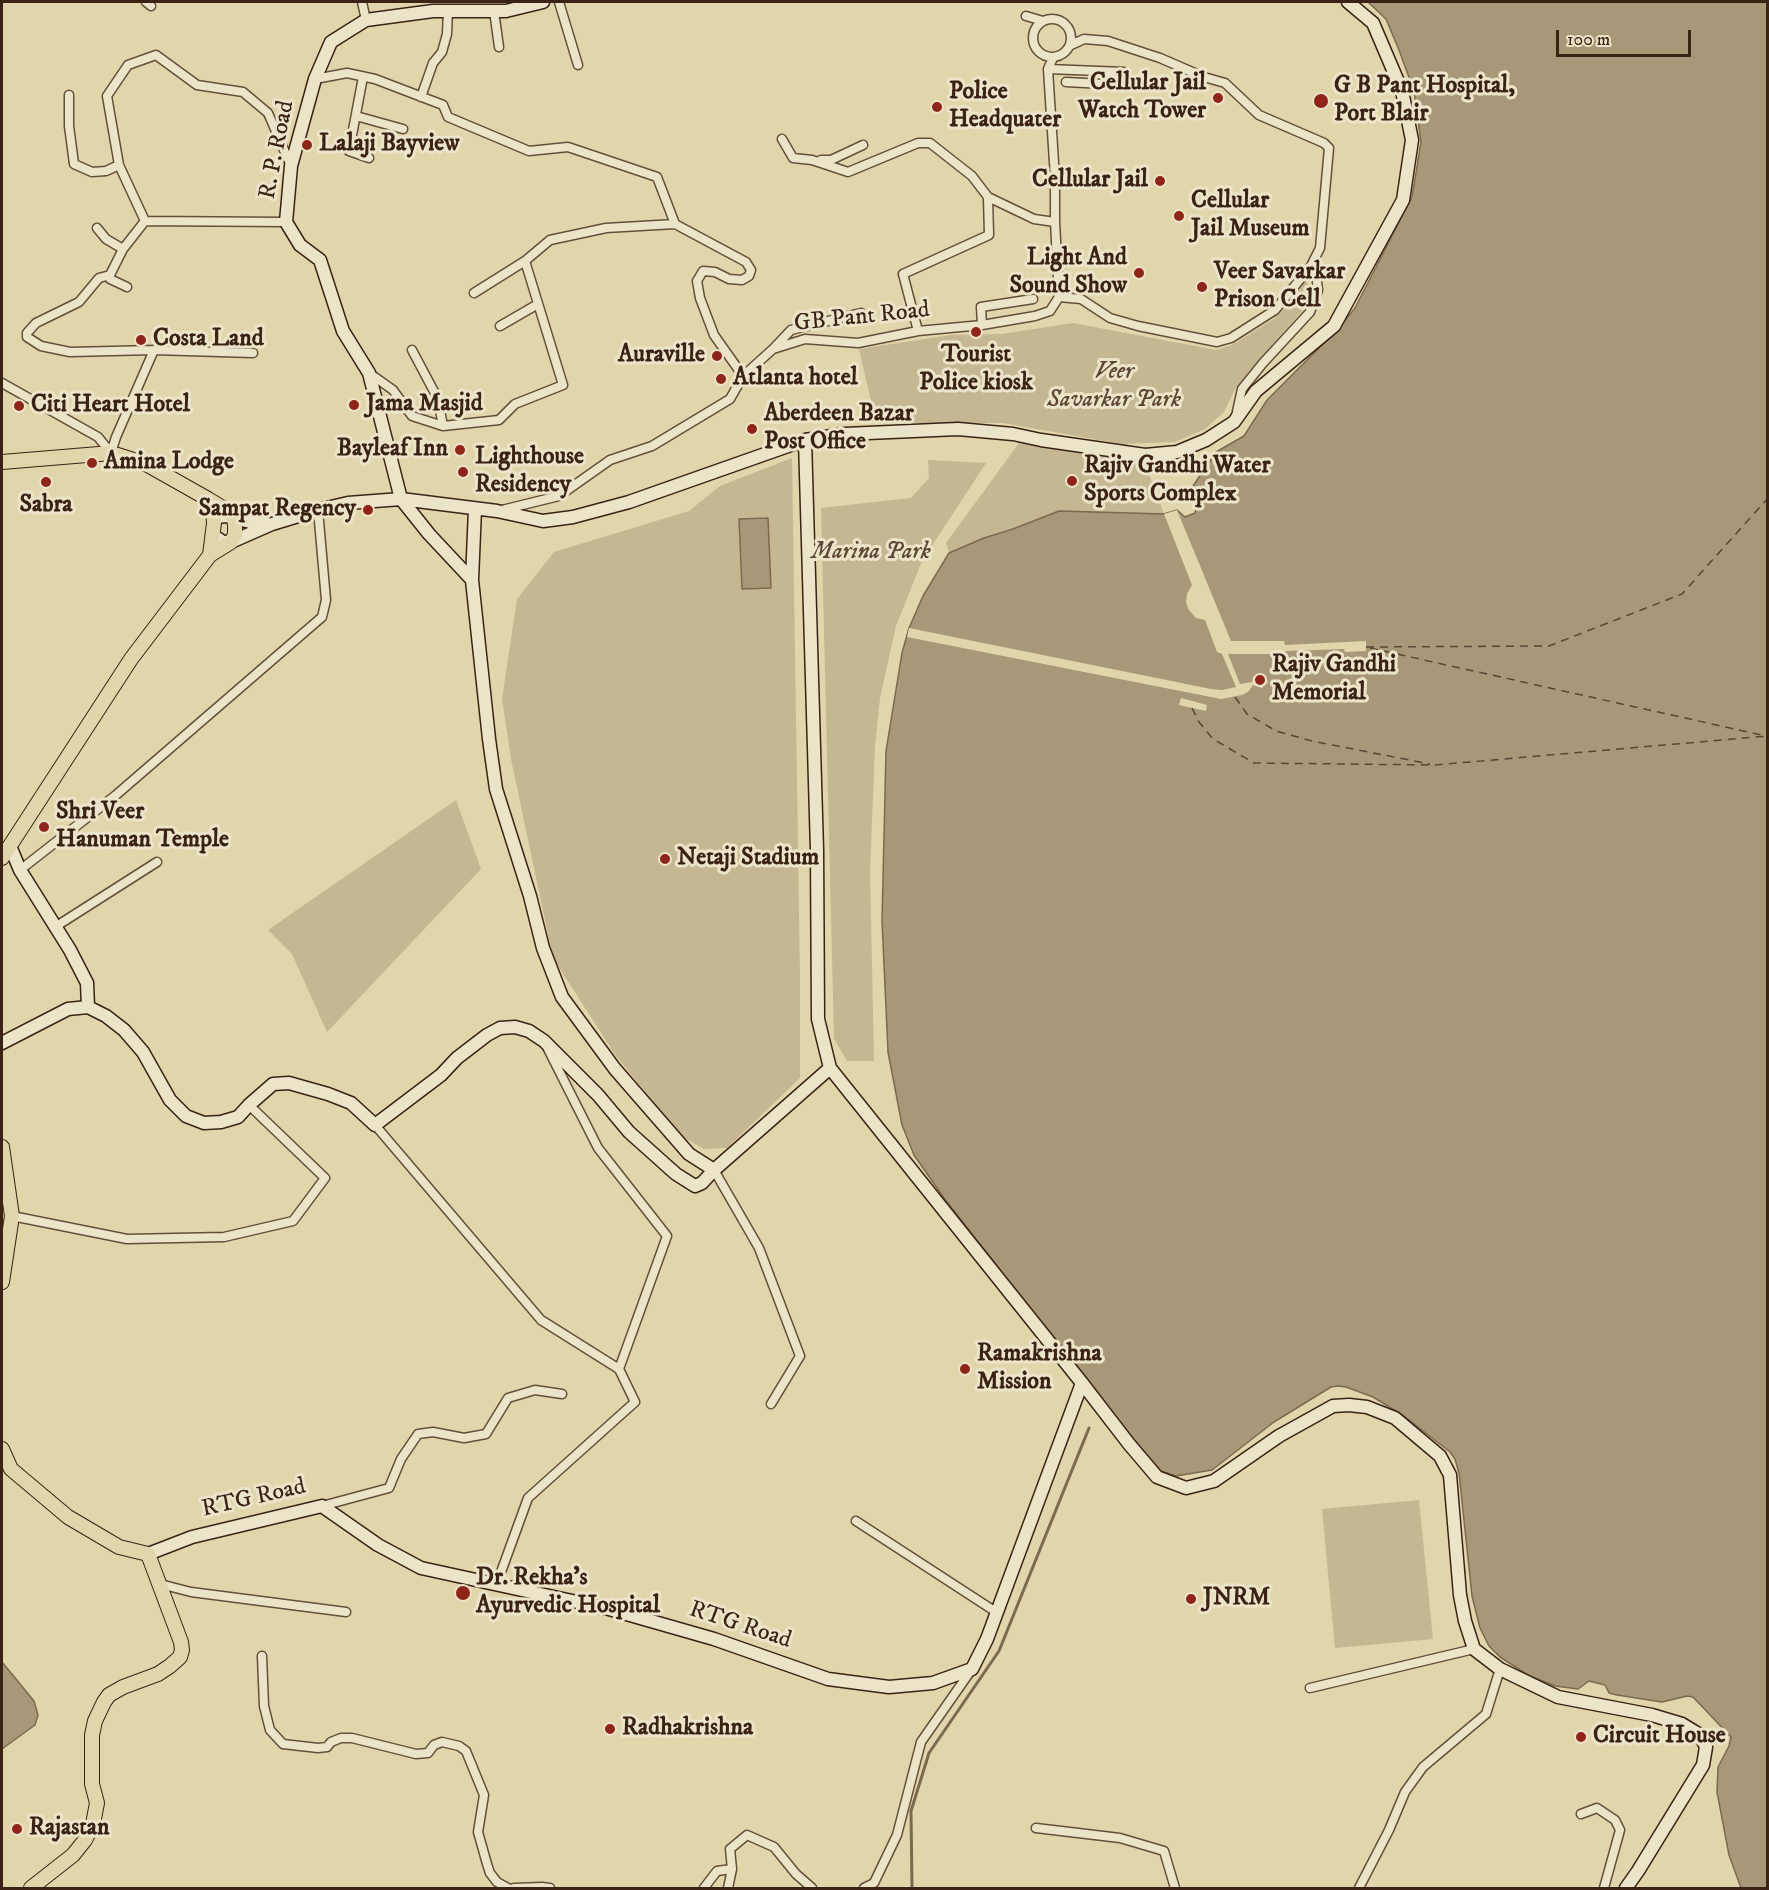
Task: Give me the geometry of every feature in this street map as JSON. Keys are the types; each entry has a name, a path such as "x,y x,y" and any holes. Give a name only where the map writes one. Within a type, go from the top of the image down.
{"main road":[{"name":"R. P. Road","path":"401,499 369,373 343,331 320,260 300,244 286,222 291,166 315,79 331,42 366,20 448,10 506,11 543,2"},
{"path":"2,858 131,659 210,555 231,542 272,524 348,503 401,499 497,511 543,520 573,517 629,502 805,440 845,434 958,429 1013,434 1145,455 1177,452 1206,440 1234,422 1256,391 1334,326 1403,200 1412,140 1402,91 1373,23 1348,2"},
{"path":"805,440 817,850 818,1019 830,1068 1157,1477 1186,1488 1214,1480 1279,1436 1333,1406 1367,1407 1395,1418 1440,1456 1450,1475 1460,1595 1465,1621 1474,1648 1500,1669 1558,1696 1652,1715 1682,1724 1701,1735 1706,1747 1703,1765 1626,1888"},
{"path":"2,462 111,453 146,464 208,499 234,518"},
{"path":"208,499 213,511 214,530 223,542 231,542"},
{"path":"401,499 429,534 472,580"},
{"path":"475,509 472,580 496,789 530,896 543,948 562,997 615,1069 689,1155 714,1170"},
{"path":"210,555 217,518 226,516 272,524"},
{"path":"231,542 235,535 234,518"},
{"path":"10,846 20,870 70,950 87,983 88,1007"},
{"path":"2,1043 68,1009 88,1007 106,1016 124,1030 143,1052 170,1100 186,1116 204,1123 221,1122 238,1117 273,1084 290,1083 351,1103 375,1125 441,1075 487,1035 500,1028 515,1027 529,1031 544,1041 598,1095 629,1132 676,1174 695,1186 702,1183 830,1068"},
{"path":"2,1147 12,1216 2,1282"},
{"path":"972,1669 987,1639 1082,1383"},
{"path":"2,1449 11,1469 68,1517 118,1547 148,1554 181,1642 181,1654 170,1666 158,1674 123,1687 109,1695 104,1701 95,1721 92,1735 92,1784 97,1803 93,1824 85,1840 73,1855 31,1888"},
{"name":"RTG Road","path":"148,1554 192,1537 322,1506 378,1545 421,1569 496,1583 609,1609 714,1639 828,1678 889,1687 933,1683 972,1669"}],"street":[{"path":"362,2 366,20"},
{"path":"559,2 578,65"},
{"path":"421,97 433,63 442,52 447,34 448,10"},
{"path":"494,11 499,47"},
{"path":"1026,16 1043,21 1056,19 1067,26 1072,38 1071,45"},
{"path":"1043,21 1034,31 1033,44 1041,54 1053,58 1064,54 1071,45 1084,39 1108,41 1225,83 1259,115 1324,143 1329,148 1320,248 1311,266 1275,310 1231,338 1217,342 1110,318 1081,299 1059,297 1048,69 1053,58"},
{"path":"145,221 119,165 107,96 128,65 156,56 197,85 243,92 268,113 291,166"},
{"path":"1048,69 1124,72 1123,85 1066,82"},
{"path":"315,79 347,73 363,77 443,105 448,117 529,151 568,147 657,177 675,224"},
{"path":"363,77 349,151 369,158"},
{"path":"69,95 69,126 74,165 92,172 106,171 119,165"},
{"path":"356,116 403,129"},
{"path":"782,139 793,158 812,160 831,160 863,145"},
{"path":"812,160 848,172 918,143 930,143 972,176 988,197 1034,219 1055,222"},
{"path":"918,331 903,274 989,236 988,197"},
{"path":"145,221 286,222"},
{"path":"127,287 110,279 110,275 123,249 145,221"},
{"path":"474,292 525,261 550,240 606,228 675,224 746,262 751,270 749,276 742,280 729,279 715,272 703,271 697,281 700,298 714,335 743,376"},
{"path":"97,228 106,238 123,249"},
{"path":"369,373 393,390 412,416 443,426 498,420 515,404 563,385 525,261"},
{"path":"1234,422 1242,389 1310,312 1317,290 1316,274 1311,266"},
{"path":"110,275 99,278 79,302 36,323 27,333 27,337 41,346 70,352 154,350 253,353"},
{"name":"GB Pant Road","path":"497,511 559,496 610,460 652,446 730,399 743,376 773,349 805,339 858,343 918,331 982,325 1035,316 1050,310 1059,297"},
{"path":"982,325 981,307 1033,299"},
{"path":"500,326 538,304"},
{"path":"773,349 791,330 861,312"},
{"path":"2,383 98,437 111,453 154,350"},
{"path":"412,350 438,399 443,426"},
{"path":"20,870 116,795 322,617 326,600 318,510"},
{"path":"55,927 158,862"},
{"path":"544,1041 598,1148 667,1236 619,1369"},
{"path":"12,1216 127,1239 224,1237 293,1221 325,1178 249,1105"},
{"path":"375,1125 541,1320 619,1369 635,1402 528,1498 496,1583"},
{"path":"714,1170 759,1248 800,1356 771,1404"},
{"path":"322,1506 389,1488 401,1459 418,1434 433,1432 464,1438 486,1434 508,1398 535,1390 562,1394"},
{"path":"855,1521 996,1612"},
{"path":"160,1584 191,1592 346,1612"},
{"path":"1310,1688 1474,1648"},
{"path":"262,1656 264,1706 270,1730 283,1744 318,1748 327,1747 341,1737 352,1737 416,1754 428,1753 434,1745 442,1742 459,1746 466,1751 484,1795 478,1832 487,1864 497,1882 508,1888"},
{"path":"864,1888 874,1883 897,1835 921,1743 972,1669"},
{"path":"1359,1888 1389,1830 1405,1792 1423,1767 1486,1714 1500,1669"},
{"path":"1581,1814 1597,1808 1615,1820 1620,1830 1604,1888"},
{"path":"1036,1828 1120,1838 1164,1851 1175,1888"},
{"path":"728,1888 732,1869 730,1849 747,1835 774,1847 796,1874 812,1888"},
{"path":"704,1888 717,1871 732,1869"},
{"path":"514,1888 550,1888"}],"green space":[{"name":"Veer Savarkar Park","path":"1306,281 1310,287 1310,296 1301,312 1234,391 1224,412 1205,429 1175,442 1122,444 1003,423 876,423 859,349 951,335 1002,334 1073,323 1216,350 1232,345 1272,320 1295,299 1302,284"},
{"name":"Rajiv Gandhi Water Sports Complex","path":"1019,443 1144,461 1164,514 1042,517 949,553 946,543"},
{"name":"Netaji Stadium","path":"792,458 800,1078 727,1148 704,1149 681,1136 616,1056 553,958 511,759 502,699 517,599 554,552 689,511 720,486"},
{"name":"Marina Park","path":"928,460 986,463 922,561 896,626 880,698 875,746 870,871 874,1061 847,1061 834,1039 821,508 911,498 929,478"},
{"path":"456,800 481,869 327,1032 292,954 268,930"},
{"path":"1419,1500 1433,1639 1335,1648 1322,1509"}],"shaded area":[{"path":"1368,2 1767,2 1767,1888 1741,1888 1729,1855 1717,1792 1718,1767 1731,1737 1693,1697 1687,1696 1662,1702 1609,1693 1605,1685 1589,1681 1578,1689 1555,1686 1528,1675 1500,1657 1489,1646 1480,1628 1472,1596 1459,1473 1455,1459 1450,1452 1404,1416 1373,1397 1338,1386 1331,1387 1274,1422 1212,1470 1176,1476 1161,1471 1114,1416 944,1198 914,1155 902,1125 888,1052 882,921 886,751 902,653 909,628 923,596 949,553 984,538 1059,511 1164,514 1177,510 1185,517 1195,513 1197,501 1193,486 1216,452 1244,436 1267,400 1339,328 1355,308 1412,197 1421,142 1414,91 1399,50 1386,19"},
{"path":"768,518 771,588 742,589 739,519"},
{"path":"2,1662 34,1701 38,1715 35,1725 2,1749"}],"pier":[{"path":"1177,510 1231,641 1284,641 1285,645 1366,641 1366,651 1345,652 1344,649 1285,651 1284,654 1228,654 1240,684 1252,682 1253,677 1260,673 1265,675 1268,682 1262,688 1253,685 1248,692 1242,695 1221,699 907,637 909,628 1211,689 1222,690 1236,687 1222,654 1217,652 1205,620 1196,618 1188,609 1187,594 1192,585 1164,514"},
{"path":"1181,698 1207,705 1206,711 1179,705"}],"waterway":[{"path":"912,1888 911,1811 929,1753 999,1651 1089,1428"}],"ferry route":[{"path":"1366,647 1549,646 1682,594 1768,498"},
{"path":"1370,648 1766,736"},
{"path":"1235,697 1247,714 1276,731 1312,741 1430,764"},
{"path":"1192,708 1199,722 1213,739 1254,763 1435,765 1768,736"}],"place":[{"name":"Cellular Jail Watch Tower","path":"1218,98"},
{"name":"G B Pant Hospital, Port Blair","path":"1321,101"},
{"name":"Police Headquater","path":"937,107"},
{"name":"Lalaji Bayview","path":"307,145"},
{"name":"Cellular Jail","path":"1160,181"},
{"name":"Cellular Jail Museum","path":"1179,216"},
{"name":"Light And Sound Show","path":"1139,273"},
{"name":"Veer Savarkar Prison Cell","path":"1202,287"},
{"name":"Tourist Police kiosk","path":"976,332"},
{"name":"Costa Land","path":"141,340"},
{"name":"Auraville","path":"717,356"},
{"name":"Atlanta hotel","path":"721,379"},
{"name":"Jama Masjid","path":"354,405"},
{"name":"Citi Heart Hotel","path":"19,406"},
{"name":"Aberdeen Bazar Post Office","path":"752,429"},
{"name":"Bayleaf Inn","path":"460,450"},
{"name":"Amina Lodge","path":"92,463"},
{"name":"Lighthouse Residency","path":"463,472"},
{"name":"Rajiv Gandhi Water Sports Complex","path":"1072,481"},
{"name":"Sabra","path":"46,482"},
{"name":"Sampat Regency","path":"368,510"},
{"name":"Rajiv Gandhi Memorial","path":"1260,680"},
{"name":"Shri Veer Hanuman Temple","path":"44,827"},
{"name":"Netaji Stadium","path":"665,859"},
{"name":"Ramakrishna Mission","path":"965,1369"},
{"name":"Dr. Rekha's Ayurvedic Hospital","path":"463,1593"},
{"name":"JNRM","path":"1191,1599"},
{"name":"Radhakrishna","path":"610,1729"},
{"name":"Circuit House","path":"1581,1737"},
{"name":"Rajastan","path":"17,1829"}]}
